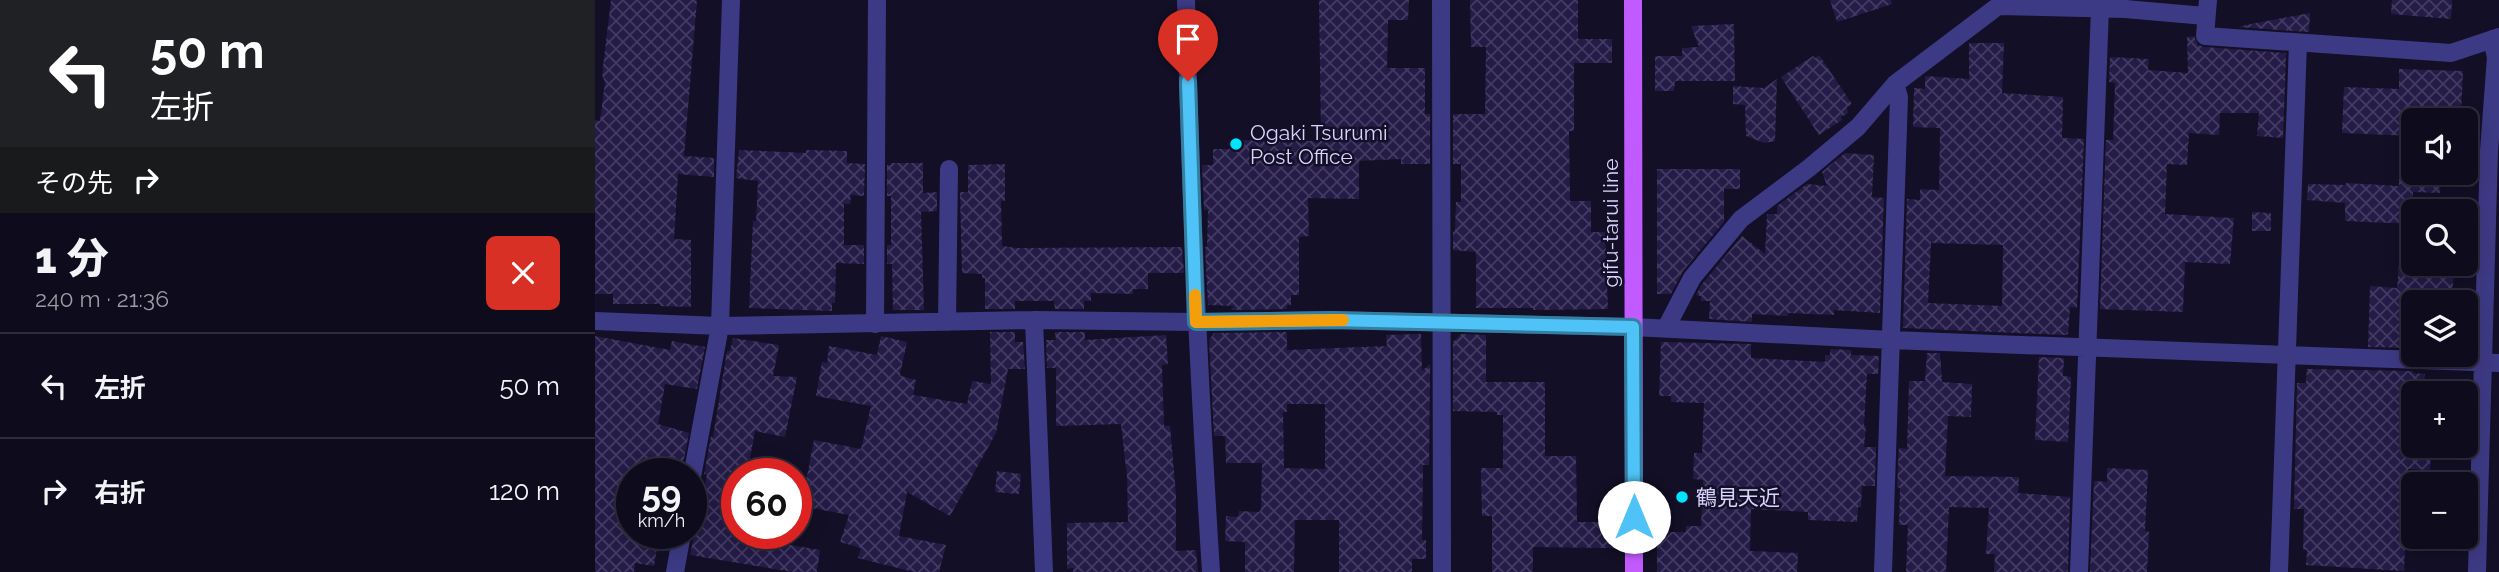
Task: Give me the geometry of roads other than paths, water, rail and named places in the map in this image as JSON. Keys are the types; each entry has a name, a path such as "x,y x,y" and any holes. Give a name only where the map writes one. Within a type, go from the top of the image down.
{"main road":[{"name":"gifu-tarui line","path":"1633,0 1634,572"}],"street":[{"path":"695,458 720,326 731,0"},
{"path":"875,324 877,0"},
{"path":"1186,0 1189,162 1211,572"},
{"path":"1441,0 1442,572"},
{"path":"1666,328 1692,278 1741,219 1859,127 1895,84 2000,3 2100,9 2207,8 2205,36 2298,43 2451,53 2495,38 2489,151 2492,363 2477,572"},
{"path":"2079,572 2100,9"},
{"path":"2279,572 2298,43"},
{"path":"1883,572 1899,97 1895,84"},
{"path":"947,322 949,169"},
{"path":"595,321 720,326 1034,320 1332,320 1666,328 1891,340 2492,363"},
{"path":"1034,320 1044,572"},
{"path":"675,572 679,549"}],"place":[{"name":"Ogaki Tsurumi Post Office","path":"1236,144"},
{"name":"鶴見天近","path":"1682,497"}]}
